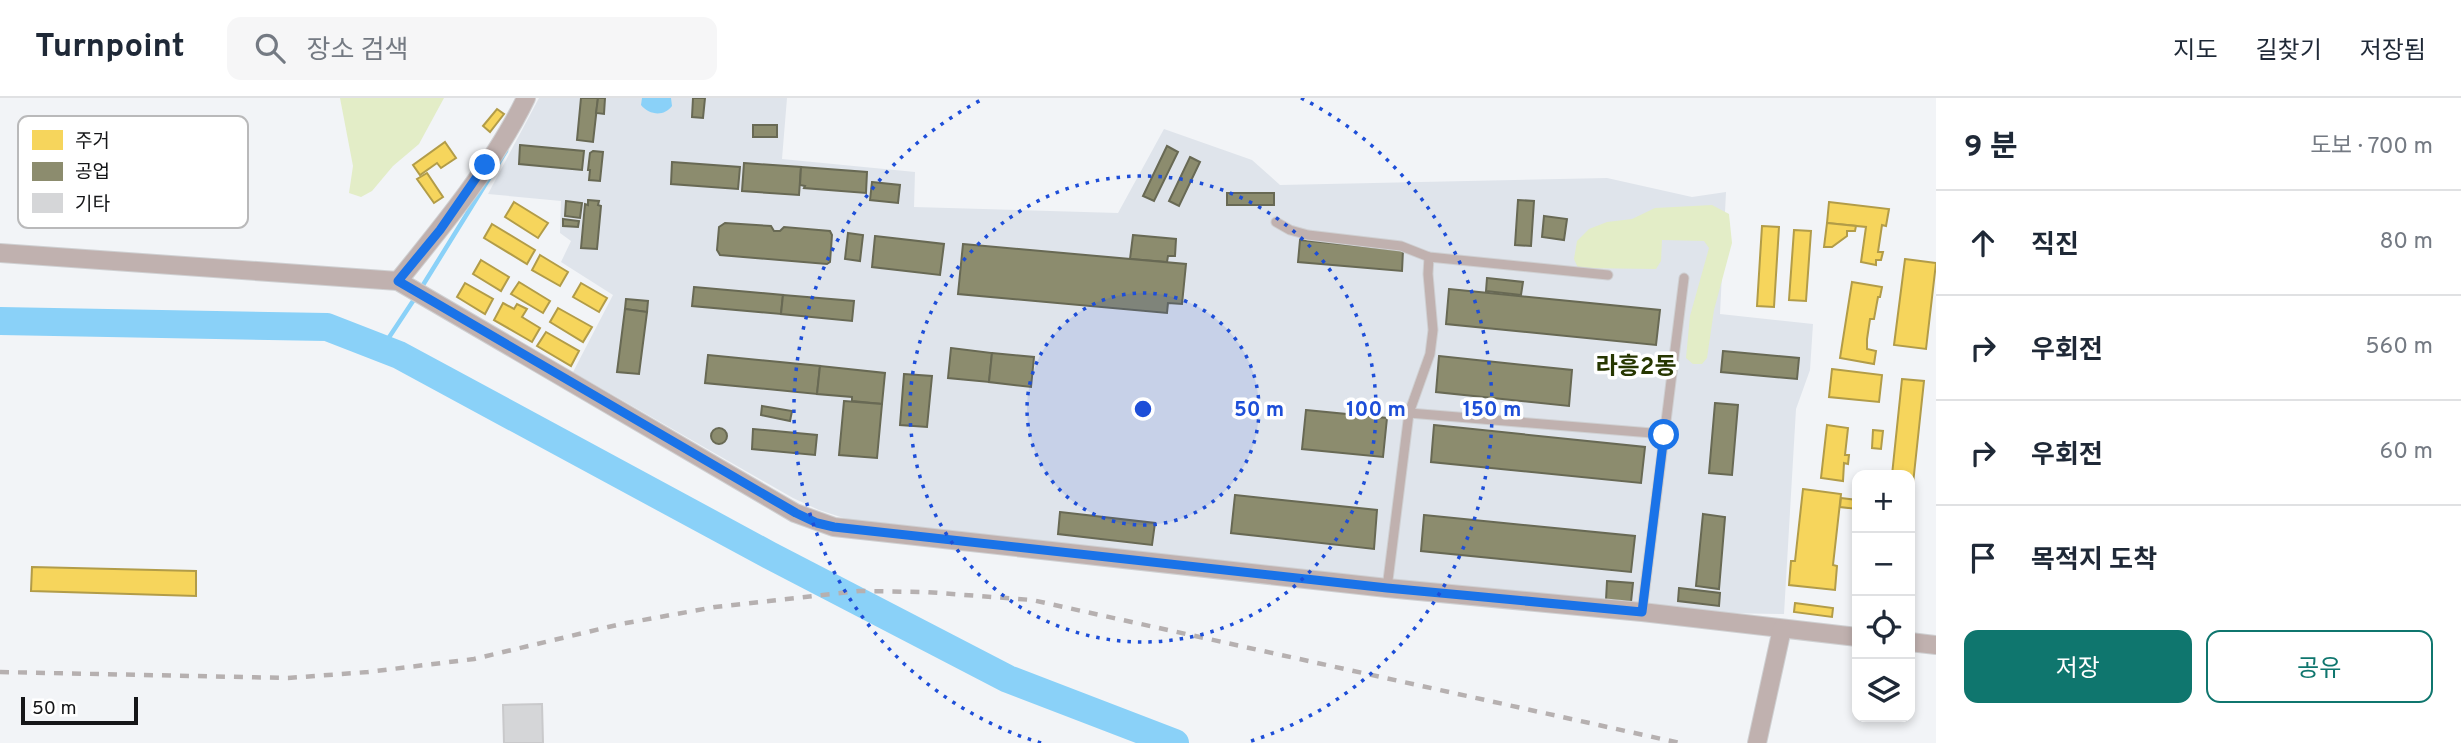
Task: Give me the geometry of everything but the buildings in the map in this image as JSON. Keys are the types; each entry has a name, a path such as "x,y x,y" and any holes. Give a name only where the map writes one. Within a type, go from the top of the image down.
{"street":[{"path":"398,281 440,230 510,127 526,98"},
{"path":"0,253 398,281 796,513 817,523 834,527 1852,635"},
{"path":"1757,743 1782,628"},
{"path":"1915,643 1936,645"}],"lane":[{"path":"1276,222 1290,230 1308,235 1401,246 1429,257 1608,275"},
{"path":"1387,588 1409,412 1430,354 1433,330 1429,257"},
{"path":"1642,612 1684,278"},
{"path":"1409,412 1664,435"}],"shaded area":[{"path":"539,98 787,98 782,159 915,172 914,207 1118,213 1164,129 1252,160 1280,185 1607,178 1692,197 1726,192 1720,314 1813,324 1810,370 1796,409 1784,614 1721,613 1603,603 856,522 819,510 793,498 573,372 613,295 561,262 571,241 560,233 561,201 488,194"}],"green space":[{"path":"340,98 444,98 419,144 393,166 372,191 361,197 349,193 353,166"},
{"path":"1712,205 1729,214 1732,243 1714,310 1707,358 1702,364 1693,364 1686,358 1690,316 1709,248 1704,241 1662,240 1661,261 1656,269 1578,268 1574,259 1577,241 1589,229 1607,222 1632,219 1655,208"}],"water":[{"path":"642,98 671,98 672,106 665,112 652,113 641,105"}],"waterway":[{"path":"423,285 506,151"},
{"path":"382,348 415,298"},
{"path":"0,321 327,327 399,355 769,555 1008,679 1175,743"}],"railway":[{"path":"0,672 288,678 368,672 474,659 621,624 715,607 859,591 926,592 1032,600 1680,743"}],"district":[{"name":"라흥2동","path":"1636,366"}],"route":[{"path":"485,165 440,230 398,281 796,513 817,523 834,527 1387,588 1642,612 1664,435"}]}
